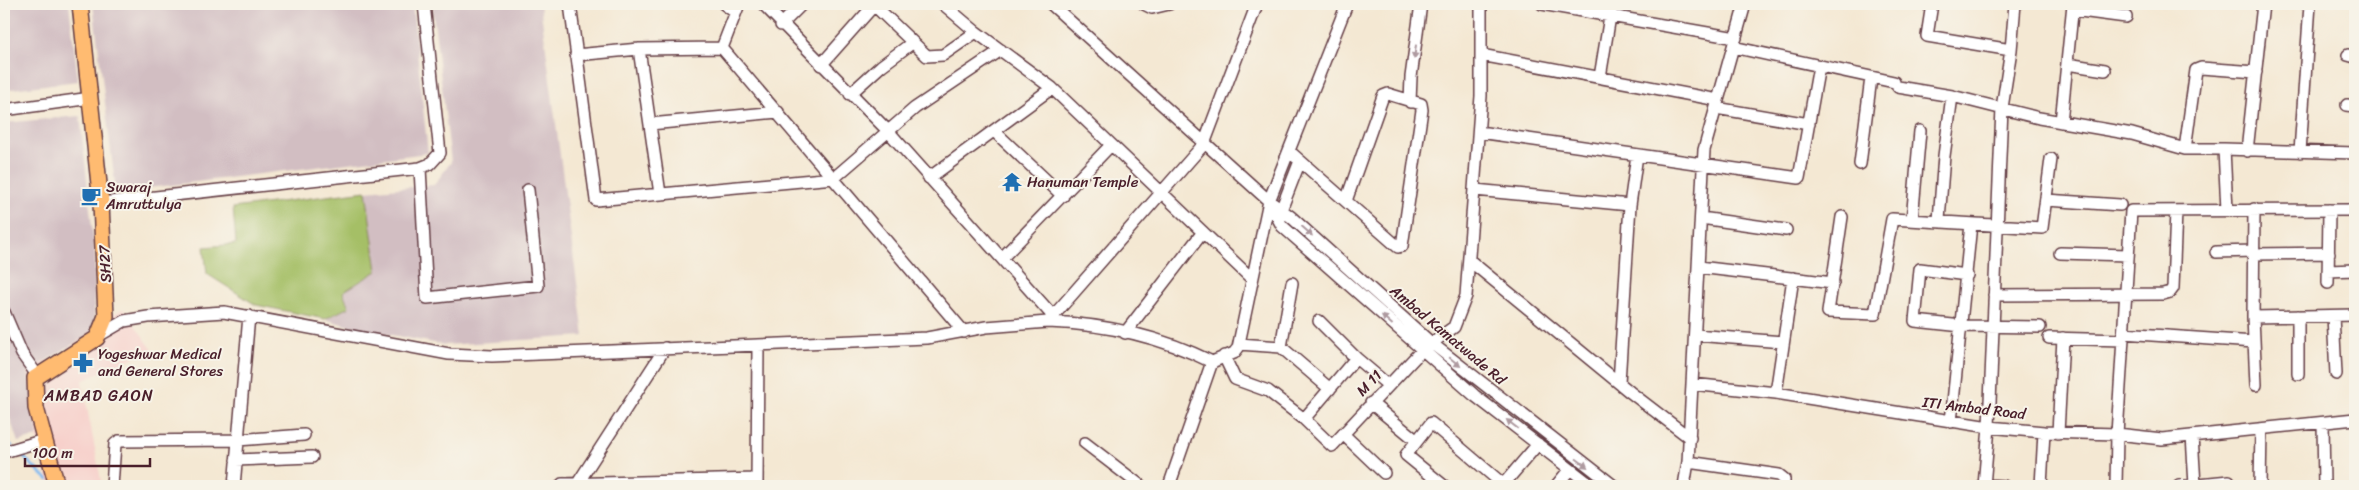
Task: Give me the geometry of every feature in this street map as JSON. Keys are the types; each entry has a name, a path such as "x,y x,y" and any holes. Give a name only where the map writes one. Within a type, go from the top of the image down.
{"main road":[{"name":"SH27","path":"80,4 101,203 106,316 100,335"},
{"path":"58,486 44,440 34,384 37,375 79,352 100,335"}],"street":[{"path":"101,203 420,168 430,164 440,153 424,4"},
{"path":"570,4 596,200 834,178 915,108 1001,50"},
{"path":"722,48 737,8 724,4"},
{"path":"763,4 888,131 1002,258 1051,319"},
{"path":"782,24 802,4"},
{"path":"943,4 976,32 1052,88 1252,279"},
{"name":"Ambad Kamatwade Rd","path":"1051,4 1204,144 1430,342 1614,486"},
{"path":"1144,4 1152,8 1169,4"},
{"path":"1051,319 1204,144 1257,4"},
{"path":"1169,486 1212,362 1234,353 1239,344 1269,201 1347,4"},
{"path":"1410,102 1411,77 1421,4"},
{"name":"M 11","path":"1304,419 1332,446 1370,403 1430,342 1454,327 1466,296 1475,190 1479,132 1481,4"},
{"path":"1542,4 1734,42 1896,85 1952,96 2061,122 2132,134 2185,149 2224,149 2248,152 2355,153"},
{"path":"1600,78 1612,4"},
{"path":"1684,486 1690,438 1704,150 1745,4"},
{"path":"1932,4 1927,36 2011,50"},
{"path":"2004,486 1984,486 1989,427 2002,108 2011,50 2015,4"},
{"path":"2248,152 2263,4"},
{"path":"2300,152 2309,36 2310,4 2306,4"},
{"path":"821,65 874,5 927,56 937,57 943,55 976,32"},
{"path":"2061,122 2073,7 2126,18"},
{"path":"850,94 881,66 912,43"},
{"path":"576,55 639,49 722,48 964,332"},
{"path":"639,49 660,194"},
{"path":"1481,55 1600,78 1809,124"},
{"path":"2067,64 2105,70"},
{"path":"1479,132 1799,178 1820,66"},
{"path":"2185,149 2196,70 2201,68 2256,72"},
{"path":"1860,164 1871,78"},
{"path":"930,178 1052,88"},
{"path":"1290,152 1300,161 1346,201 1398,246 1402,246 1422,110 1421,104 1388,94 1383,96 1346,201"},
{"path":"1939,220 1944,156 1952,96"},
{"path":"4,110 91,98"},
{"path":"650,124 778,112"},
{"path":"994,131 1063,196"},
{"path":"1912,220 1920,131"},
{"path":"1002,258 1111,145"},
{"path":"2224,149 2227,210"},
{"path":"1619,383 1630,205 1638,155"},
{"path":"1842,217 1828,312 1875,314 1892,219 1939,220 1971,224 2042,228 2051,159"},
{"path":"1281,210 1300,161"},
{"path":"420,168 427,298 538,286 528,190"},
{"path":"1475,190 1630,205"},
{"path":"2046,200 2120,205"},
{"name":"Ambad Kamatwade Rd","path":"1269,201 1282,226 1422,350 1592,486"},
{"path":"2254,210 2253,317 2256,385"},
{"path":"2328,283 2329,210"},
{"path":"2116,486 2117,434 2131,211 2355,210"},
{"path":"1994,294 2163,294 2170,292 2174,288 2176,211"},
{"path":"1701,218 1786,230"},
{"path":"1951,422 1971,224"},
{"path":"1125,333 1203,232"},
{"path":"2216,252 2329,253"},
{"path":"2060,253 2128,255"},
{"path":"1469,260 1619,383 1690,438"},
{"path":"1699,268 1833,282"},
{"path":"1967,275 1920,269 1915,321 1993,328 2040,327"},
{"path":"2328,271 2355,270"},
{"path":"1776,394 1793,278"},
{"path":"1281,347 1292,283"},
{"path":"4,312 22,354 37,375"},
{"path":"100,335 124,321 164,315 231,313 463,355 492,356 927,338 986,327 1051,319 1089,324 1125,333 1175,347 1212,362"},
{"path":"2253,317 2355,315"},
{"path":"106,316 124,321"},
{"path":"234,486 249,316"},
{"path":"2298,316 2298,374"},
{"path":"2334,316 2336,374"},
{"path":"1319,321 1356,358 1388,385"},
{"path":"1695,335 1783,342"},
{"path":"2049,338 2123,336 2254,342"},
{"path":"2058,432 2063,338"},
{"path":"1239,344 1281,347 1330,389"},
{"path":"562,484 757,482 758,346"},
{"path":"578,484 665,348"},
{"path":"1224,356 1230,371 1238,381 1268,391 1304,419 1356,358"},
{"name":"ITI Ambad Road","path":"1692,384 1776,394 1989,427 2044,432 2117,434 2162,439 2355,420"},
{"path":"1370,403 1417,441"},
{"path":"1444,486 1406,455 1431,423 1503,486 1538,444"},
{"path":"2323,423 2324,486"},
{"path":"2260,486 2261,429"},
{"path":"2041,486 2044,432"},
{"path":"1342,434 1384,473"},
{"path":"112,486 116,442 237,440 304,435"},
{"path":"2192,436 2195,485"},
{"path":"5,452 44,440"},
{"path":"1085,444 1130,482 1142,486"},
{"path":"236,460 312,456"},
{"path":"1688,462 1779,475 1784,479 1784,486"},
{"path":"1556,486 1570,469"},
{"path":"2179,486 2229,481"}],"shaded area":[{"path":"4,4 69,4 78,81 4,90"},
{"path":"93,4 412,4 428,153 116,192"},
{"path":"432,4 540,4 584,336 445,345 360,329 325,319 349,307 343,292 377,271 366,191 434,185 451,162"},
{"path":"80,116 95,255 94,327 85,337 28,371 38,436 18,442 10,419 4,417 4,123"},
{"path":"123,309 152,349 82,381 102,486 50,486 19,371 59,357 97,324"}],"green space":[{"path":"366,191 377,271 343,292 349,307 325,319 256,305 207,274 204,247 236,244 233,208"}],"waterway":[{"path":"4,439 12,446"},
{"path":"18,452 48,480"}],"place":[{"name":"Hanuman Temple","path":"1012,182"},
{"name":"Swaraj Amruttulya","path":"91,196"},
{"name":"Yogeshwar Medical and General Stores","path":"83,363"}],"district":[{"name":"AMBAD GAON","path":"99,395"}]}
